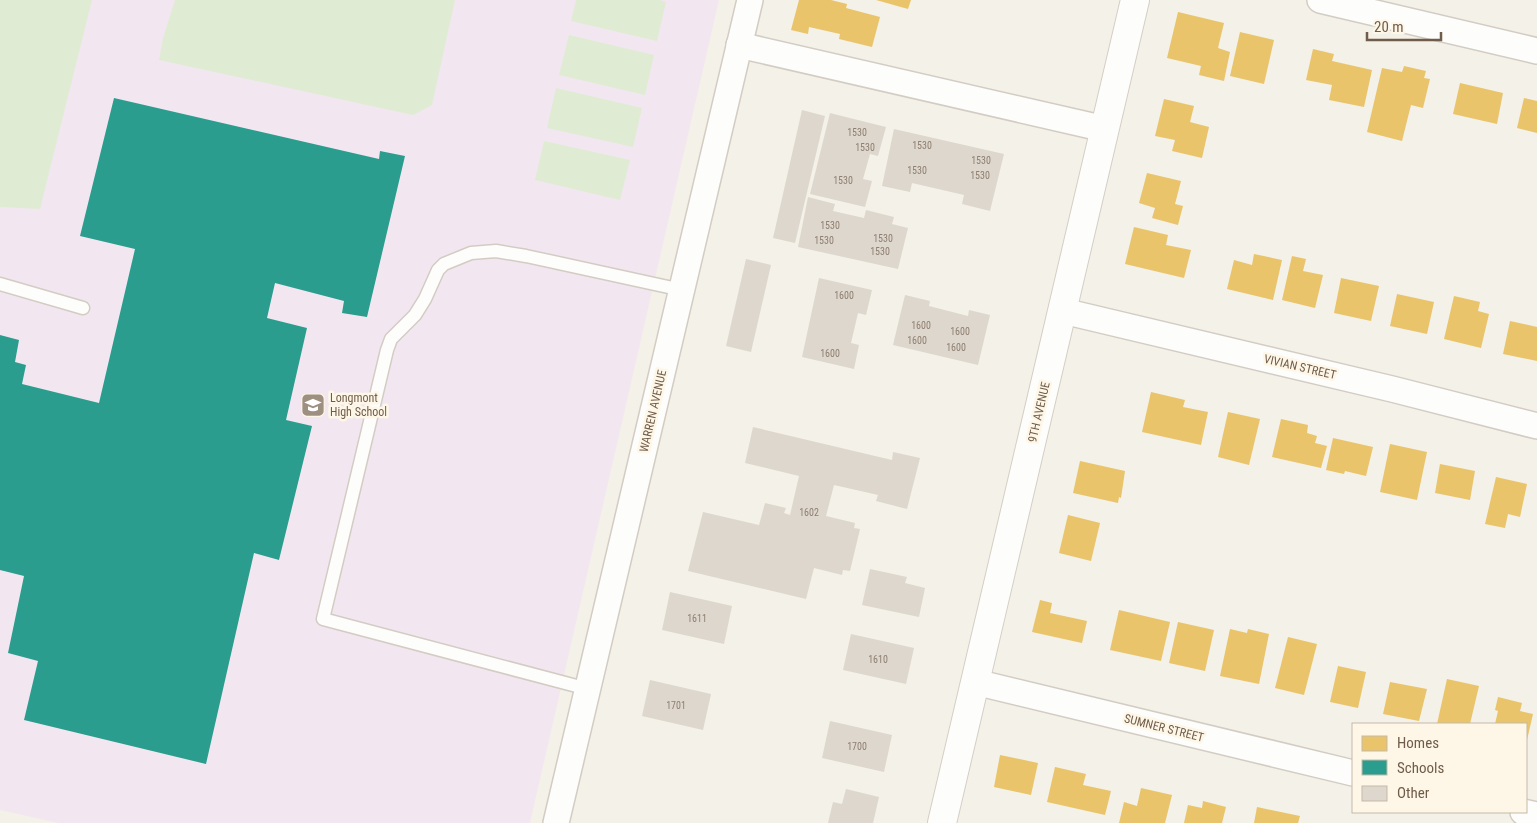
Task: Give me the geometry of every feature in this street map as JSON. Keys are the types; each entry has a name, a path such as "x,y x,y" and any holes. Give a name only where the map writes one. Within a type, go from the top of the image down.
{"main road":[{"name":"9TH AVENUE","path":"942,823 1135,0"}],"street":[{"name":"WARREN AVENUE","path":"556,823 750,0"},
{"path":"1320,0 1537,51"},
{"path":"739,45 1105,129"},
{"name":"VIVIAN STREET","path":"1062,311 1392,389 1537,426"},
{"name":"SUMNER STREET","path":"975,682 1352,773"}],"lane":[{"path":"588,689 323,619 391,339 415,315 425,299 438,270 444,264 471,253 496,251 682,290"},
{"path":"0,284 83,308"}],"shaded area":[{"name":"Longmont High School","path":"0,0 719,0 530,823 58,823 0,810"}],"green space":[{"path":"0,0 92,0 40,209 0,207"},
{"path":"175,0 455,0 432,105 413,115 159,60 163,38"},
{"path":"576,0 660,0 666,2 657,41 571,21"},
{"path":"569,35 654,55 645,95 559,75"},
{"path":"556,88 642,108 633,147 547,128"},
{"path":"544,141 630,160 620,200 535,180"}],"building: Homes":[{"path":"799,0 831,0 847,4 846,8 880,17 872,47 839,39 840,34 809,27 808,34 791,30"},
{"path":"876,0 911,0 908,9"},
{"path":"1178,12 1224,23 1218,48 1230,52 1224,81 1199,75 1201,66 1167,58"},
{"path":"1240,32 1274,40 1264,84 1230,76"},
{"path":"1313,49 1334,54 1332,61 1372,70 1364,107 1329,100 1332,85 1306,80"},
{"path":"1404,66 1426,71 1424,78 1430,79 1423,108 1411,105 1402,141 1367,132 1382,68 1402,72"},
{"path":"1460,83 1503,93 1497,124 1453,114"},
{"path":"1524,98 1537,101 1537,133 1517,128"},
{"path":"1164,99 1194,106 1190,122 1209,127 1202,158 1172,151 1175,140 1155,136"},
{"path":"1147,173 1181,181 1175,204 1183,206 1178,225 1152,218 1155,208 1139,203"},
{"path":"1134,227 1168,235 1166,245 1191,250 1184,278 1125,264"},
{"path":"1254,254 1282,260 1273,300 1227,289 1234,260 1252,265"},
{"path":"1292,256 1306,259 1303,271 1323,275 1315,308 1282,300"},
{"path":"1341,278 1379,286 1371,321 1334,313"},
{"path":"1397,294 1434,302 1427,334 1390,326"},
{"path":"1454,296 1480,302 1478,311 1489,314 1481,348 1444,339"},
{"path":"1510,321 1537,327 1537,361 1503,354"},
{"path":"1151,392 1185,400 1183,407 1208,412 1201,445 1142,432"},
{"path":"1228,412 1260,419 1249,465 1218,457"},
{"path":"1281,419 1308,425 1307,433 1317,436 1315,443 1327,446 1321,468 1272,457"},
{"path":"1333,438 1373,447 1366,476 1345,471 1344,474 1326,470"},
{"path":"1390,444 1427,452 1417,500 1380,492"},
{"path":"1080,461 1125,471 1121,498 1119,497 1118,503 1073,493"},
{"path":"1440,464 1475,471 1470,500 1435,493"},
{"path":"1496,477 1527,484 1520,517 1508,514 1505,528 1485,524"},
{"path":"1068,515 1100,523 1091,561 1059,553"},
{"path":"1040,600 1052,603 1050,613 1087,621 1082,643 1032,632"},
{"path":"1119,610 1170,622 1161,661 1110,650"},
{"path":"1178,622 1214,630 1205,671 1169,663"},
{"path":"1230,629 1247,633 1248,629 1269,634 1259,684 1220,676"},
{"path":"1288,637 1317,644 1304,695 1275,688"},
{"path":"1338,666 1366,672 1358,708 1330,702"},
{"path":"1447,679 1479,686 1470,723 1437,723"},
{"path":"1390,682 1427,689 1419,721 1383,714"},
{"path":"1498,697 1522,703 1520,711 1533,714 1527,740 1527,723 1495,723 1498,711 1495,710"},
{"path":"1000,755 1038,763 1031,795 994,787"},
{"path":"1055,767 1086,774 1083,785 1111,791 1105,815 1047,802"},
{"path":"1141,788 1172,795 1165,823 1119,823 1124,802 1137,806"},
{"path":"1203,801 1226,807 1222,823 1184,823 1188,805 1202,808"},
{"path":"1257,807 1300,816 1298,823 1254,823"}],"building: Schools":[{"path":"114,98 379,159 380,151 405,156 367,317 342,313 344,301 275,283 267,318 307,328 286,420 312,426 279,560 254,553 206,764 24,720 38,661 8,653 24,576 0,570 0,335 19,340 15,362 26,365 22,384 99,403 135,249 80,236"}],"building: Other":[{"path":"802,110 825,116 795,243 773,238"},
{"path":"830,113 886,127 878,156 870,154 863,179 872,181 865,207 810,194"},
{"path":"894,129 1004,154 990,211 962,204 964,195 912,183 910,192 882,186"},
{"path":"808,197 835,204 833,211 864,218 866,210 894,217 892,224 908,228 898,269 798,247"},
{"path":"746,259 771,265 751,352 726,346"},
{"path":"819,278 872,290 866,315 858,313 851,343 859,345 854,369 802,357"},
{"path":"905,295 930,301 929,306 968,316 969,310 990,315 978,365 893,345"},
{"path":"753,427 892,460 893,452 920,458 907,509 876,501 878,495 834,485 826,516 855,523 854,528 860,529 850,571 843,570 842,575 814,568 806,599 688,571 703,512 759,525 765,503 786,508 784,513 790,515 799,476 745,463"},
{"path":"870,569 907,577 905,583 925,588 919,617 862,605"},
{"path":"670,592 732,606 724,644 662,630"},
{"path":"851,634 914,648 906,684 843,670"},
{"path":"650,680 711,694 703,730 642,716"},
{"path":"830,721 892,735 884,772 822,758"},
{"path":"846,789 879,797 873,823 828,823 833,802 842,804"}],"place":[{"name":"Longmont High School","path":"313,405"}]}
